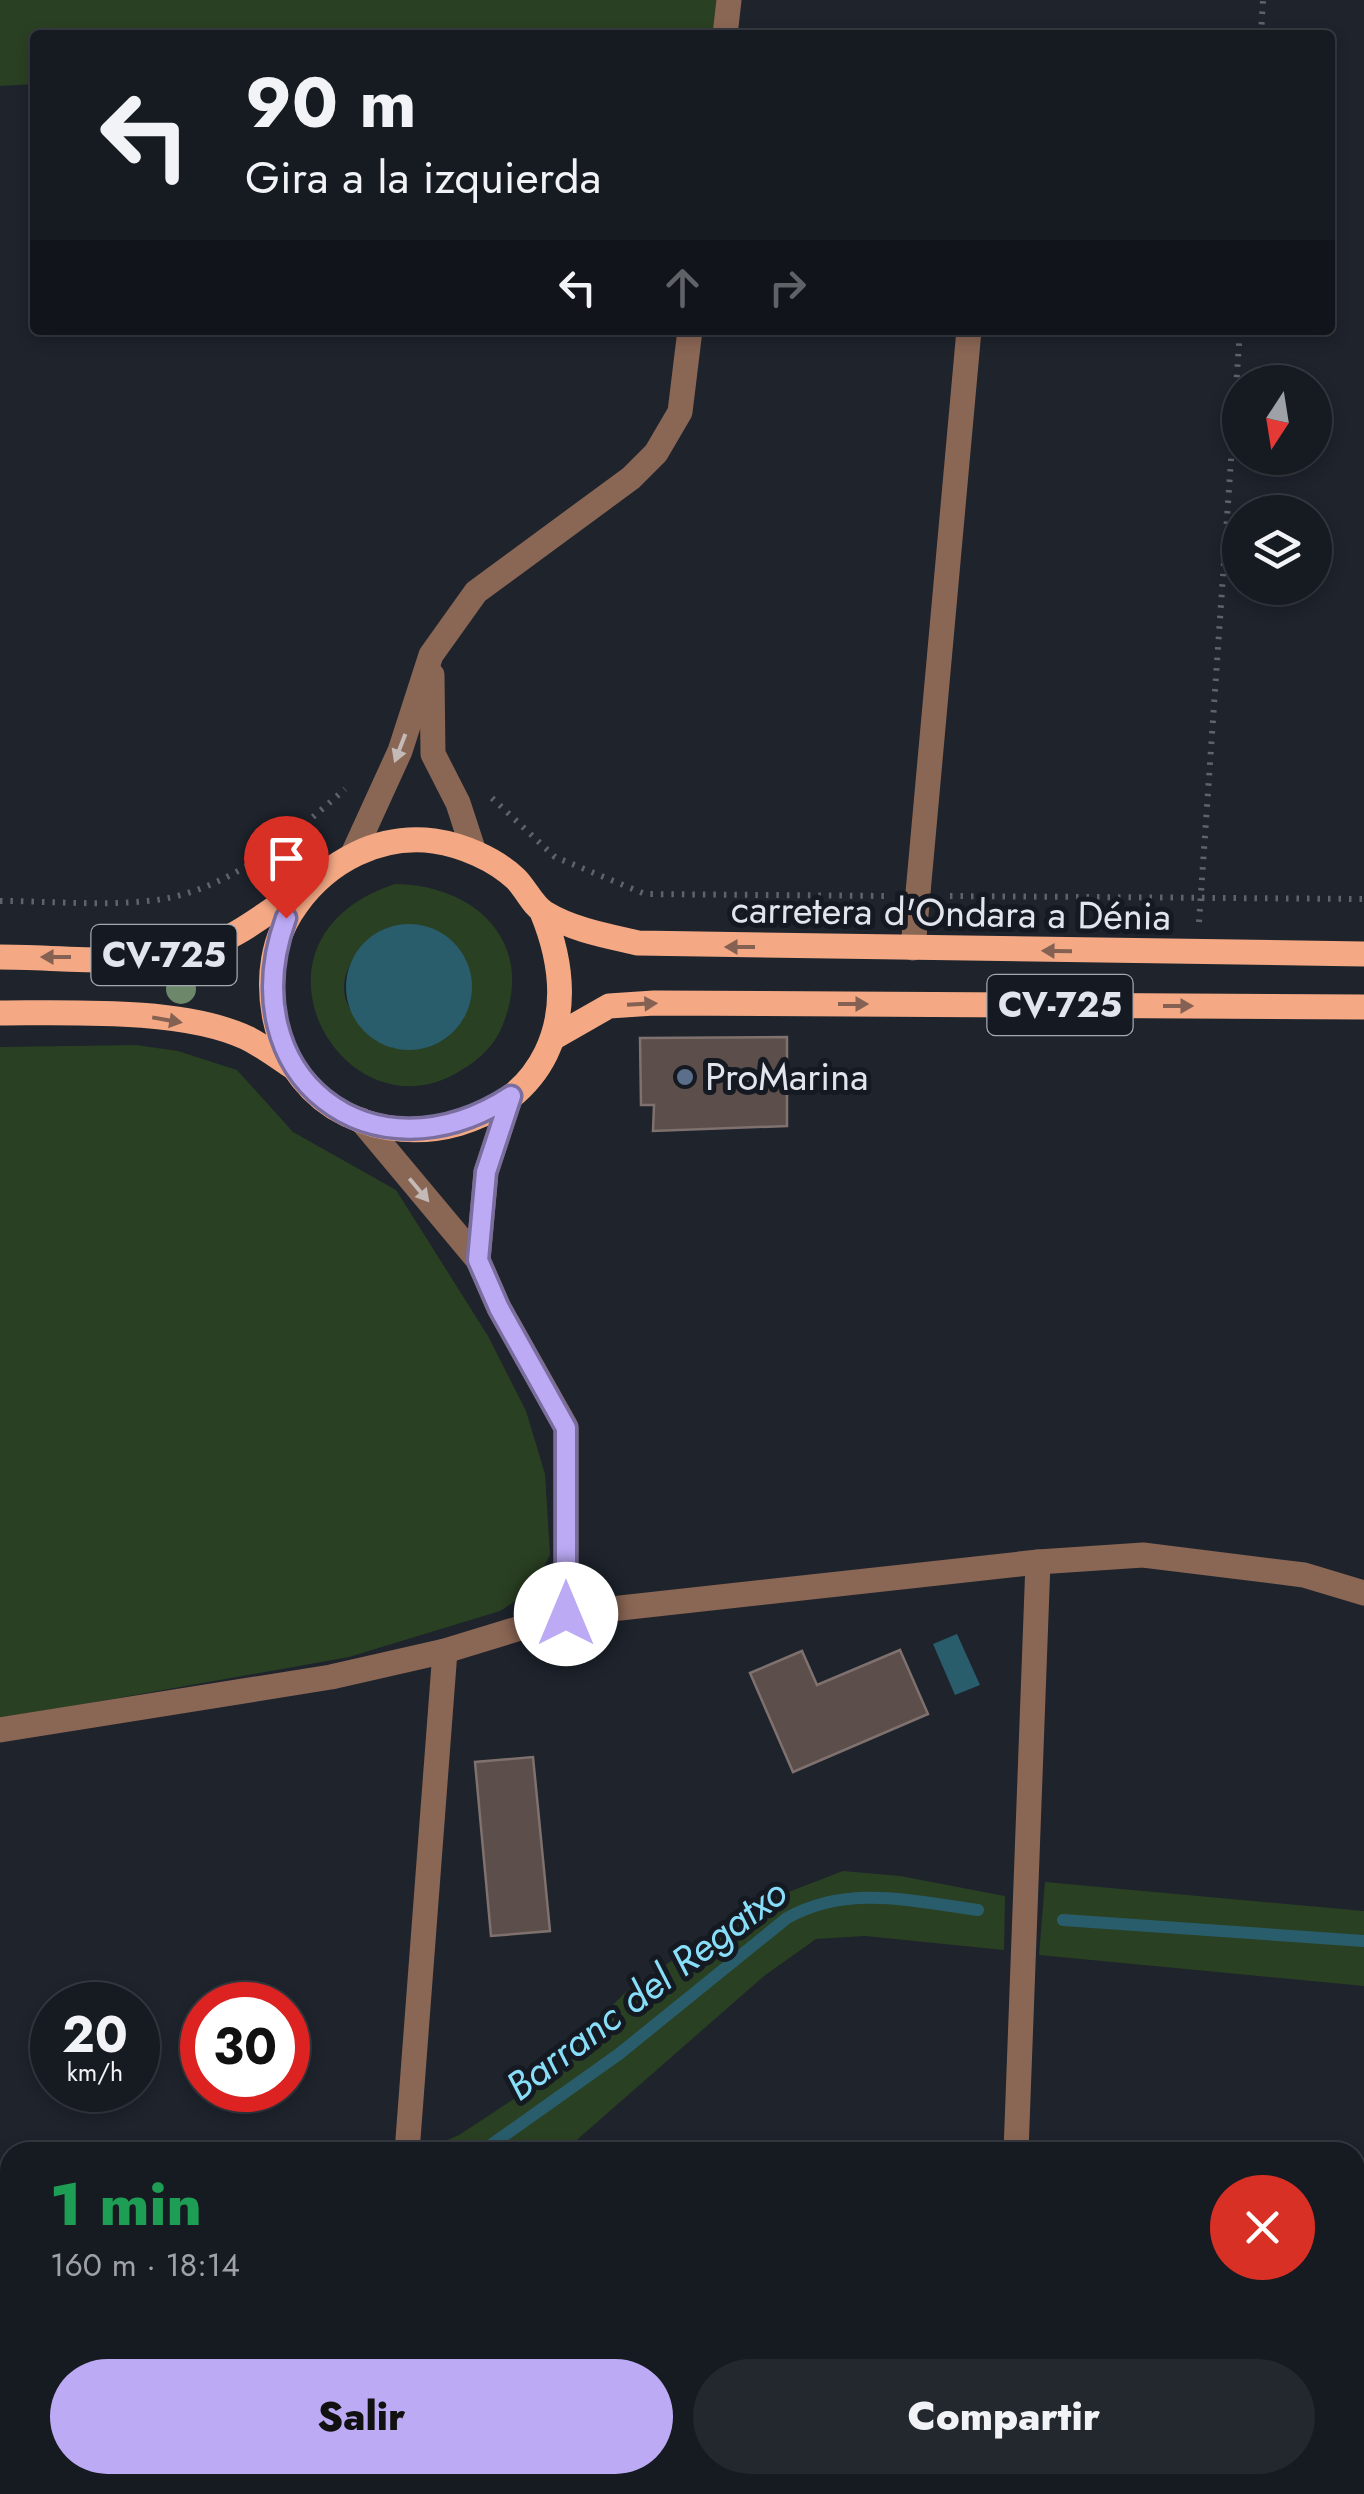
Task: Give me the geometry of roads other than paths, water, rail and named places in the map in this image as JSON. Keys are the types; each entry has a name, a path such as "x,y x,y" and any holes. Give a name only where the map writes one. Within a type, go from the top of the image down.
{"main road":[{"name":"CV-725","path":"0,957 154,957 196,951 235,933 353,854 392,842 434,841 474,852 515,878 542,912 558,952 562,996 552,1038 536,1070 511,1096 478,1118 440,1130 399,1131 361,1120 325,1100 297,1070 246,1037 167,1018 106,1012 0,1013"},
{"name":"CV-725","path":"297,1070 276,1022 270,995 273,955 286,918 310,885"},
{"name":"carretera d'Ondara a Dénia","path":"542,912 588,931 638,944 1364,954"},
{"name":"CV-725","path":"552,1038 609,1006 654,1004 1364,1007"}],"street":[{"path":"726,30 729,0"},
{"path":"353,854 400,751 431,655 476,592 631,478 656,454 680,412 689,335"},
{"path":"913,948 969,335"},
{"path":"431,655 433,754 458,802 474,852"},
{"path":"478,1260 486,1172 511,1096"},
{"path":"361,1120 478,1260 499,1308 566,1428 566,1614"},
{"path":"0,1730 331,1677 445,1651 566,1614 1038,1562 1143,1555 1304,1575 1364,1593"},
{"path":"1016,2142 1038,1562"},
{"path":"408,2142 445,1651"}],"water":[{"path":"409,924 433,929 454,942 467,963 472,987 467,1011 454,1032 433,1045 409,1050 385,1045 364,1032 351,1011 346,987 351,963 364,942 385,929"},
{"path":"957,1634 980,1685 955,1695 933,1644"}],"waterway":[{"name":"Barranc del Regatxo","path":"495,2142 619,2054 787,1918 833,1901 857,1898 978,1910"},
{"name":"Barranc del Regatxo","path":"1063,1920 1364,1941"}],"place":[{"name":"ProMarina","path":"685,1077"}]}
